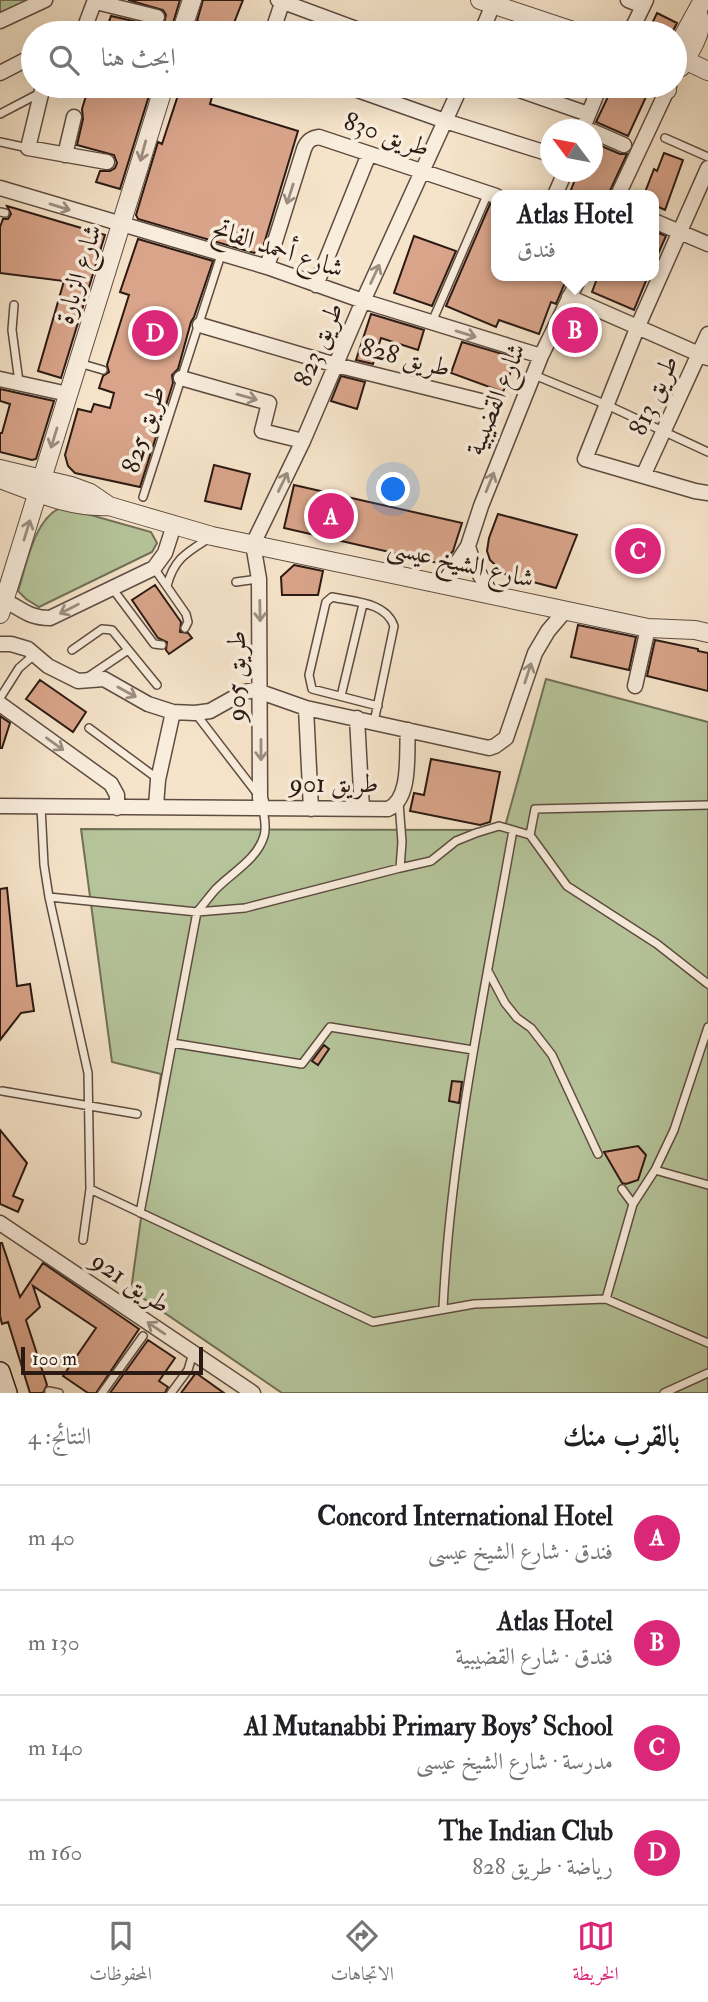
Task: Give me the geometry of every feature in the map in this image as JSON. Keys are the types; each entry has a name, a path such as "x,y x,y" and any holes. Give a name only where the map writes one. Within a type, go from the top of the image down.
{"main road":[{"path":"0,1372 7,1393"}],"street":[{"path":"0,21 45,0"},
{"path":"185,21 192,0"},
{"path":"628,0 644,3 636,21"},
{"path":"86,21 96,1 158,17"},
{"path":"275,21 281,1 335,21"},
{"path":"484,21 489,2 544,21"},
{"path":"687,50 700,28 700,6"},
{"path":"0,73 21,62"},
{"path":"687,71 708,71"},
{"path":"687,74 708,79"},
{"path":"40,98 28,148 107,162"},
{"name":"شارع الزبارة","path":"154,568 50,618 37,618 2,604 159,98"},
{"path":"380,98 540,151"},
{"name":"طريق 823","path":"253,544 303,441 455,98"},
{"path":"532,98 573,119"},
{"path":"589,119 596,98"},
{"path":"620,190 662,98"},
{"path":"65,155 74,117"},
{"path":"603,134 624,145"},
{"name":"طريق 830","path":"267,267 308,142 319,137 491,195"},
{"path":"316,285 369,154"},
{"path":"659,278 708,169"},
{"name":"شارع أحمد الفاتح","path":"0,188 121,225 182,239 221,255 239,256 363,301 541,356"},
{"path":"659,223 708,244"},
{"name":"شارع القضيبية","path":"443,584 468,546 533,374 577,281"},
{"path":"658,281 585,459 708,493"},
{"path":"569,297 703,356"},
{"name":"طريق 828","path":"200,325 336,365 481,401"},
{"name":"طريق 813","path":"643,477 703,356 708,334"},
{"path":"0,379 68,394"},
{"path":"181,379 269,403 262,431 303,441"},
{"name":"شارع الشيخ عيسى","path":"0,469 40,485"},
{"name":"شارع الشيخ عيسى","path":"0,479 90,493 109,506 212,536 648,628 698,631 708,644"},
{"path":"154,568 165,553 174,525"},
{"name":"طريق 905","path":"253,544 259,579 262,803"},
{"path":"468,546 473,563 491,594"},
{"path":"0,644 20,646 36,654 55,670 82,682 104,679 148,704 173,712 195,713 225,705 248,691 261,692 306,708 489,748 502,743 509,731 535,653 548,631 565,611"},
{"path":"635,686 648,628"},
{"path":"0,704 111,784 117,795 117,808"},
{"path":"306,708 311,809"},
{"path":"156,806 158,779 173,712"},
{"path":"357,718 362,809"},
{"name":"طريق 901","path":"0,806 117,808 262,803 311,809 388,809 399,802 404,792 408,730"},
{"name":"طريق 921","path":"0,1223 193,1353 233,1385 253,1393"}],"lane":[{"path":"0,114 27,98"},
{"path":"665,138 708,157"},
{"path":"0,142 28,148"},
{"path":"432,323 491,197"},
{"name":"طريق 825","path":"143,497 221,255"},
{"path":"14,305 12,339 19,383"},
{"path":"78,363 103,370"},
{"path":"533,374 708,452"},
{"path":"167,586 175,564 182,555 212,536"},
{"path":"154,568 188,618 185,628"},
{"path":"236,582 259,579"},
{"path":"112,587 154,644 162,645"},
{"path":"374,722 378,706 394,626 387,612 381,608 332,597 326,602 324,609 310,682 312,689 378,706"},
{"path":"341,696 363,604"},
{"path":"72,650 107,628 116,633 157,685"},
{"path":"82,682 128,650"},
{"path":"0,698 19,668 36,654"},
{"path":"140,1213 197,912 217,888 243,867 264,836 266,824 262,803 195,713"},
{"path":"89,727 158,779"},
{"path":"399,802 402,842 400,867"},
{"path":"530,835 535,809 708,805"},
{"path":"40,807 49,897 88,1073 90,1189 83,1240"},
{"path":"49,897 197,912 245,908 431,861 456,841 499,826 530,835 573,891 657,944 708,984"},
{"path":"443,1308 459,1145 473,1050 513,830"},
{"path":"488,971 505,1003 517,1018 537,1035 552,1055 598,1154"},
{"path":"173,1043 302,1064 330,1027 473,1050"},
{"path":"606,1299 633,1204 655,1170 674,1130 708,1027"},
{"path":"2,1091 137,1114"},
{"path":"655,1170 708,1185"},
{"path":"90,1189 373,1322 474,1304 606,1299 708,1343"},
{"path":"622,1189 633,1204"},
{"path":"102,1393 143,1336"},
{"path":"171,1393 188,1370 193,1353"},
{"path":"664,1393 708,1373"},
{"path":"49,1391 59,1393"}],"green space":[{"path":"0,0 37,0 0,16"},
{"path":"62,507 151,532 157,543 152,552 39,607 18,591 38,531 52,513"},
{"path":"546,679 708,722 708,1393 282,1393 131,1290 161,1074 112,1062 81,829 504,830"}],"building":[{"path":"128,0 180,0 174,21 164,21 166,15 163,10"},
{"path":"203,0 243,0 235,21 197,21"},
{"path":"657,13 673,21 653,21"},
{"path":"111,16 133,21 109,21"},
{"path":"85,98 148,98 120,189 96,182 100,171 115,168 117,163 114,155 77,145 83,119 82,109"},
{"path":"177,98 212,98 210,104 298,131 263,247 254,253 138,219 136,215 158,142 162,144"},
{"path":"607,98 645,98 628,136 603,125 603,119 597,119"},
{"path":"603,147 627,154 610,190 571,190 574,182 603,182"},
{"path":"664,153 683,160 665,210 659,207 659,190 646,190 654,169 657,171"},
{"path":"490,204 491,281 566,281 556,304 551,302 539,334 499,320 496,327 446,306"},
{"path":"7,206 105,235 61,378 38,371 64,281 0,273 0,227 3,219 8,219 11,214"},
{"path":"659,233 666,236 659,252"},
{"path":"414,236 456,251 432,306 394,293"},
{"path":"138,239 213,261 191,322 178,369 172,375 173,383 140,487 75,473 68,466 65,455 78,409 91,412 94,404 110,408 114,393 99,388 103,376 109,372 107,365 129,295 120,292"},
{"path":"596,281 646,281 634,310 592,292"},
{"path":"371,314 424,330 418,350 381,338 373,364 356,360"},
{"path":"462,342 516,358 503,392 451,373"},
{"path":"341,376 365,382 357,409 331,401"},
{"path":"0,389 54,401 36,459 0,452 0,433 10,404 0,401"},
{"path":"214,465 250,474 241,509 205,501"},
{"path":"294,485 462,523 453,551 442,564 284,528"},
{"path":"498,514 577,535 556,588 506,575 490,560 487,551 489,538"},
{"path":"294,565 323,571 318,595 282,595 281,577"},
{"path":"155,585 181,622 180,632 188,633 192,638 169,654 166,650 167,642 158,638 132,600"},
{"path":"578,625 636,637 629,670 571,657"},
{"path":"655,640 708,653 708,691 647,676"},
{"path":"40,680 86,712 73,732 26,699"},
{"path":"0,716 10,723 2,748 0,748"},
{"path":"431,759 500,772 490,822 480,825 410,811 414,793 424,795"},
{"path":"7,888 17,986 30,984 34,1011 21,1013 0,1040 0,889"},
{"path":"324,1045 329,1049 318,1065 312,1061"},
{"path":"452,1081 462,1082 459,1103 449,1101"},
{"path":"0,1130 27,1163 13,1196 23,1200 18,1212 0,1204"},
{"path":"638,1146 646,1155 638,1180 622,1183 604,1152"},
{"path":"0,1243 20,1297 43,1263 139,1329 96,1393 88,1393 63,1376 96,1328 33,1286 40,1307 26,1320 47,1385 43,1393 30,1393 8,1322 2,1324 0,1316"},
{"path":"148,1340 175,1358 159,1381 168,1387 165,1393 110,1393"},
{"path":"196,1373 224,1393 181,1393"}],"place":[{"name":"Atlas Hotel","path":"575,330"},
{"name":"The Indian Club","path":"155,333"},
{"name":"Concord International Hotel","path":"331,516"},
{"name":"Al Mutanabbi Primary Boys' School","path":"638,551"}]}
